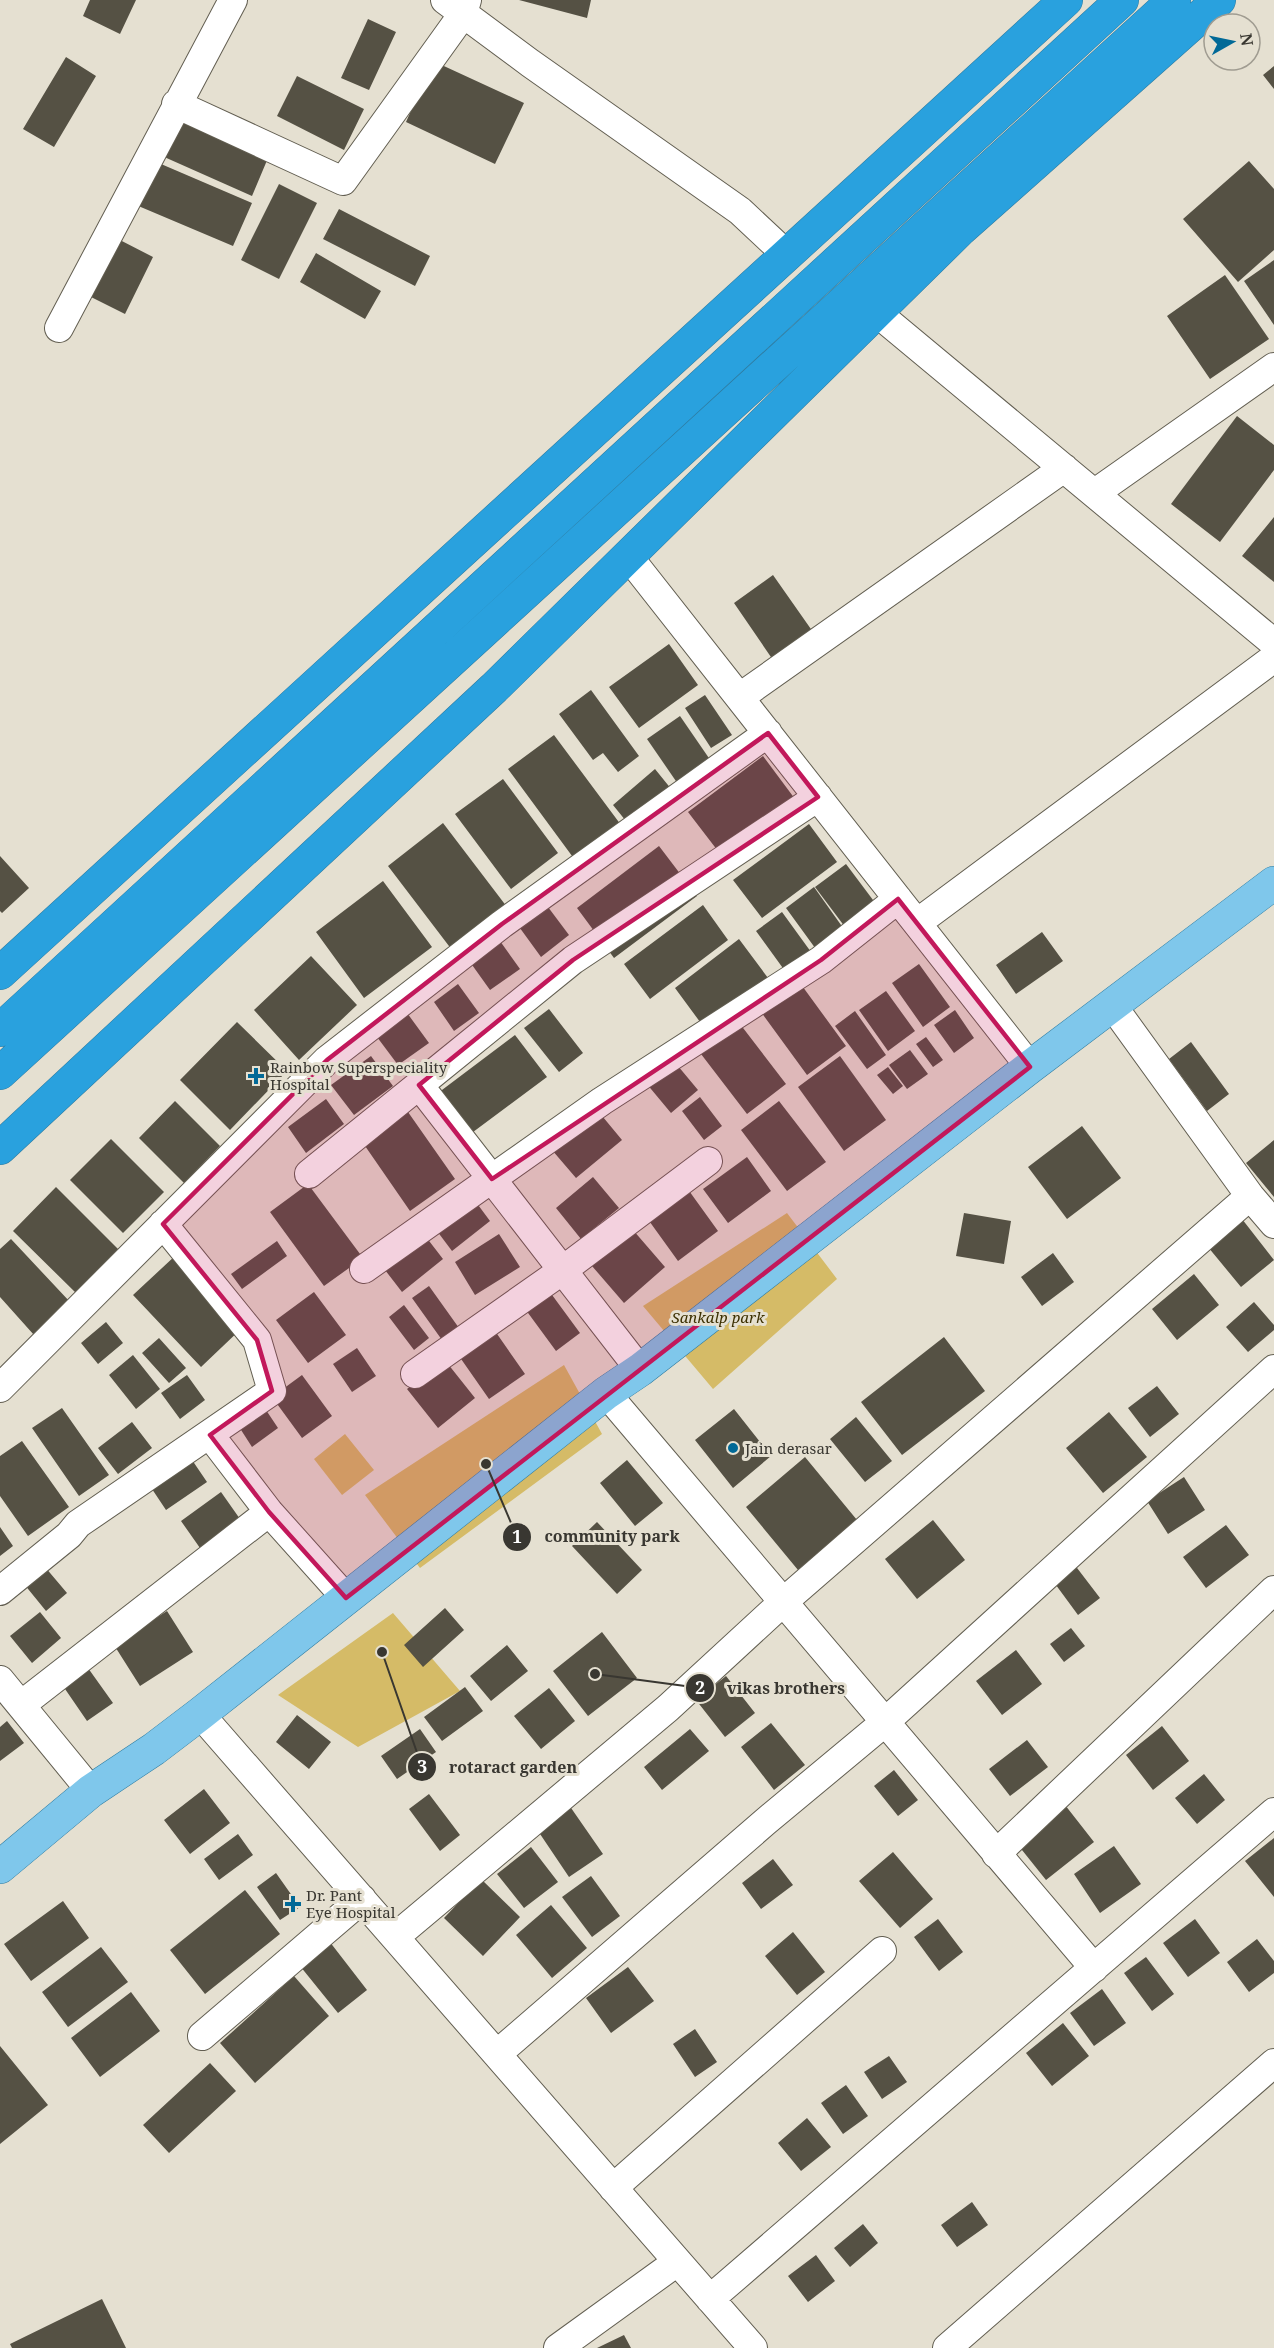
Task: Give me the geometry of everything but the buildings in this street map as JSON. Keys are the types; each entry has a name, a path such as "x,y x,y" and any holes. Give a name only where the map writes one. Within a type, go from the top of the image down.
{"highway":[{"path":"0,973 1066,0"},
{"path":"0,1030 1122,0"},
{"path":"0,1073 1174,0"},
{"path":"0,1148 485,696 961,229 1219,0"},
{"path":"456,656 485,696"}],"main road":[{"path":"0,1867 91,1791 154,1749 200,1714 606,1393 640,1370 1030,1067 1274,883"}],"street":[{"path":"59,328 233,0"},
{"path":"176,104 344,181 458,4 740,211 787,255"},
{"path":"876,312 1274,643"},
{"path":"1095,493 1274,367"},
{"path":"740,698 1064,468"},
{"path":"628,556 1030,1067"},
{"path":"917,923 1274,658"},
{"path":"0,1388 327,1060 502,924 768,733"},
{"path":"309,1174 573,960 818,797"},
{"path":"364,1269 602,1101 821,960 898,899"},
{"path":"1112,1005 1250,1196 1274,1224"},
{"path":"419,1085 640,1370"},
{"path":"415,1374 563,1270 708,1161"},
{"path":"395,1936 668,1708 782,1604 1250,1196"},
{"path":"0,1591 69,1535 78,1524 272,1391 257,1340 163,1224"},
{"path":"497,2054 765,1822 884,1723 1274,1369"},
{"path":"606,1393 782,1604 1094,1968"},
{"path":"210,1435 269,1512 346,1598"},
{"path":"21,1705 269,1512"},
{"path":"996,1854 1274,1590"},
{"path":"0,1680 91,1791"},
{"path":"200,1714 753,2348"},
{"path":"710,2299 1274,1812"},
{"path":"202,2036 362,1899"},
{"path":"613,2188 882,1951"},
{"path":"947,2348 1274,2063"},
{"path":"558,2348 677,2262"}],"highlighted area":[{"path":"768,733 818,797 573,960 419,1085 492,1179 821,960 898,899 1030,1067 346,1598 269,1512 210,1435 272,1391 257,1340 163,1224 327,1060 502,924"}],"green space":[{"name":"Sankalp park","path":"787,1213 837,1279 713,1389 643,1306"},
{"path":"564,1365 602,1434 420,1568 365,1495"},
{"path":"345,1434 374,1470 342,1495 314,1459"},
{"path":"393,1613 460,1691 358,1747 278,1695"}],"place":[{"name":"Rainbow Superspeciality Hospital","path":"256,1076"},
{"name":"Jain derasar","path":"733,1448"},
{"name":"community park","path":"486,1464"},
{"name":"rotaract garden","path":"382,1652"},
{"name":"vikas brothers","path":"595,1674"},
{"name":"Dr. Pant Eye Hospital","path":"293,1904"}]}
